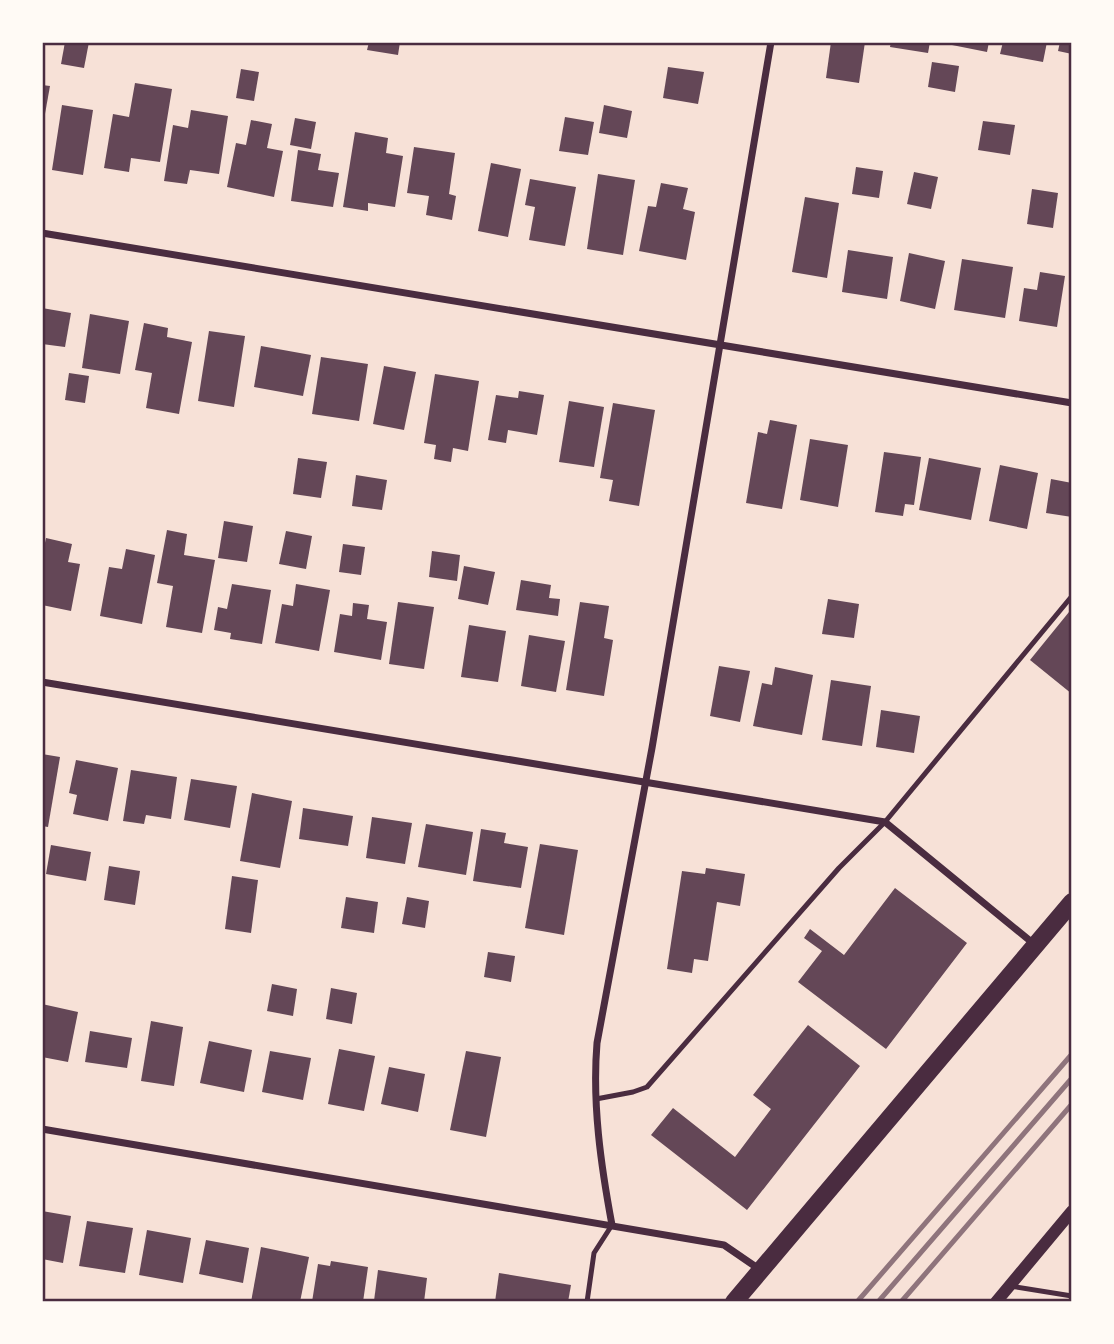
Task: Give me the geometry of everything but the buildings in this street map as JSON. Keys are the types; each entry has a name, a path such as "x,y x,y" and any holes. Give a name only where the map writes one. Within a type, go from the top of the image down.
{"main road":[{"path":"734,1302 1072,902"}],"street":[{"path":"612,1225 603,1179 596,1099 597,1043 646,780 771,42"},
{"path":"42,233 1072,403"},
{"path":"42,682 646,780 885,822 1034,944"},
{"path":"42,1129 724,1245 761,1271"},
{"path":"996,1302 1072,1210"}],"lane":[{"path":"596,1099 648,1087 839,867 885,822 1072,596"},
{"path":"587,1302 594,1253 612,1225"},
{"path":"1010,1286 1072,1296"}],"railway":[{"path":"857,1302 1072,1054"},
{"path":"878,1302 1072,1078"},
{"path":"901,1302 1072,1104"}]}
